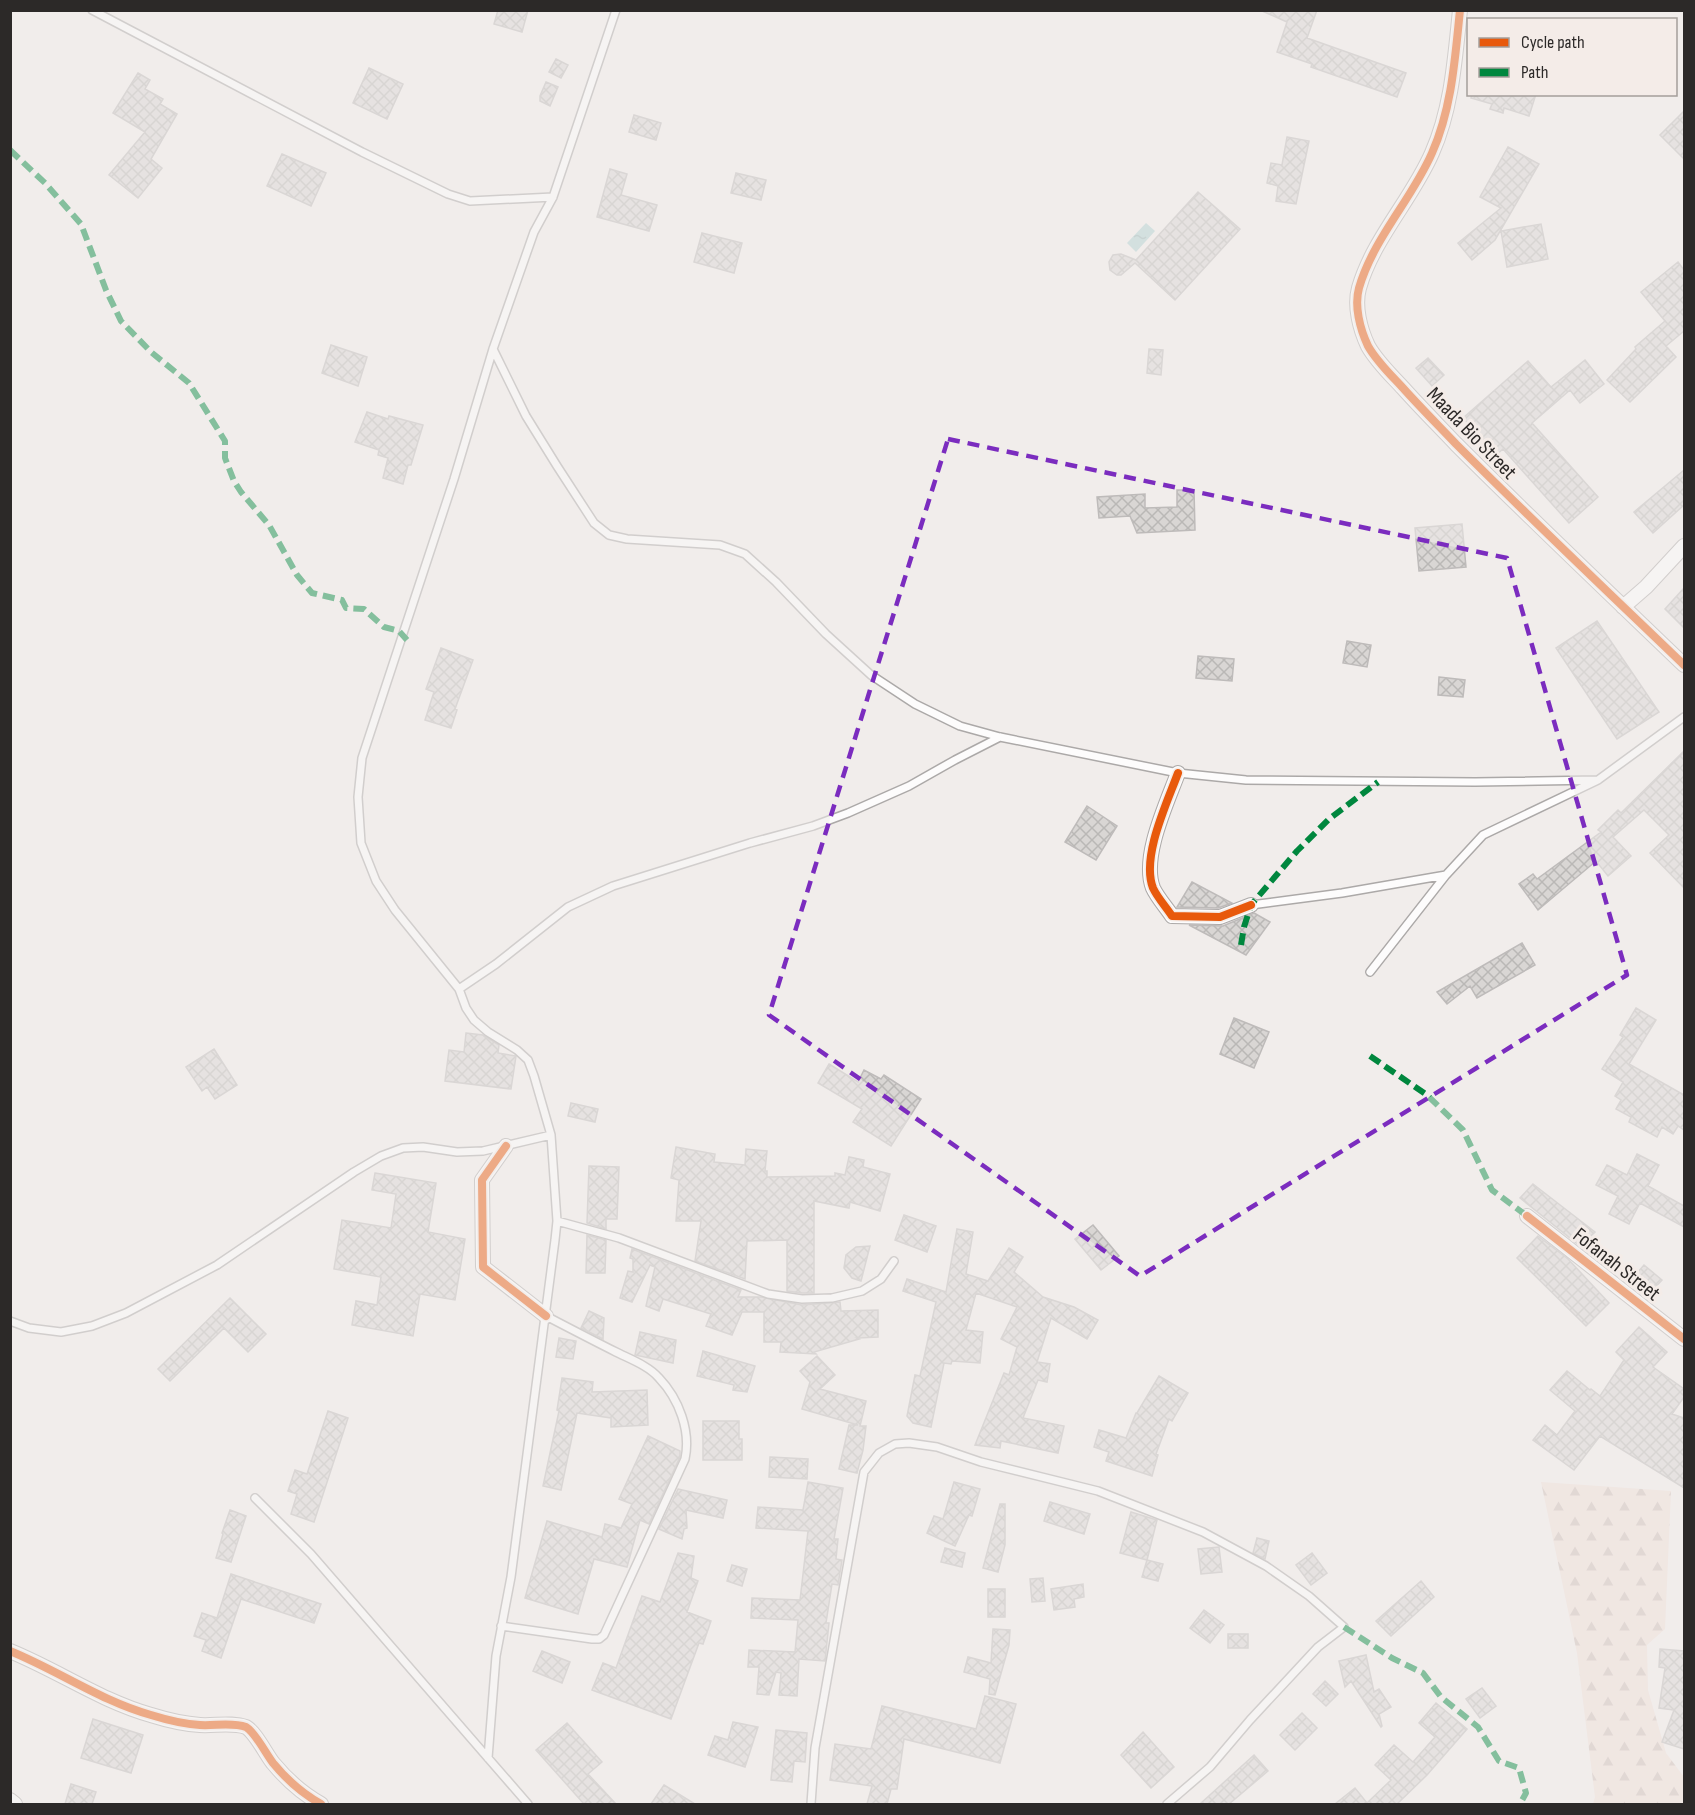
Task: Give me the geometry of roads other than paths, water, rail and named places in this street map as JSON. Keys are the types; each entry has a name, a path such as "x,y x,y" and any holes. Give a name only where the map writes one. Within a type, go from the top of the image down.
{"street":[{"name":"Maada Bio Street","path":"1460,10 1451,85 1443,123 1432,153 1416,183 1368,263 1358,291 1359,320 1368,346 1384,368 1432,420 1557,545 1684,665"},
{"path":"1623,607 1646,587 1684,546"},
{"path":"1178,773 1157,829 1150,860 1153,888 1172,915 1220,917 1251,905"},
{"path":"506,1146 482,1180 483,1267 546,1316"},
{"name":"Fofanah Street","path":"1527,1216 1683,1336"},
{"path":"10,1652 53,1670 78,1686 123,1707 166,1720 200,1725 237,1725 248,1728 273,1763 303,1794 321,1804"},
{"path":"10,1800 15,1804"}],"lane":[{"path":"92,10 362,152 448,194 470,201 553,197"},
{"path":"488,1758 496,1656 511,1577 557,1221 551,1135 528,1060 474,1020 459,990 395,910 376,881 361,843 358,797 362,758 454,479 493,349 534,232 553,197 616,10"},
{"path":"493,349 526,416 557,466 594,523 609,536 720,545 745,554 870,675 915,704 951,722 1000,737 1178,773 1246,780 1285,779 1328,782 1598,780"},
{"path":"1370,972 1446,875 1483,835 1598,780 1684,717"},
{"path":"459,990 568,907 613,886 750,843 813,826 848,813 909,786 1000,737"},
{"path":"1251,905 1342,893 1446,875"},
{"path":"10,1321 29,1328 61,1332 92,1326 126,1313 218,1265 354,1172 381,1156 403,1148 423,1147 457,1152 483,1151 551,1135"},
{"path":"557,1221 619,1238 768,1294 802,1299 832,1298 862,1291 881,1279 894,1261"},
{"path":"501,1626 592,1639 599,1639 604,1635 685,1459 688,1444 686,1430 674,1398 658,1377 639,1363 546,1316"},
{"path":"811,1804 815,1748 864,1472 879,1453 895,1444 909,1443 937,1447 981,1462 1098,1491 1203,1532 1266,1566 1309,1596 1344,1626 1318,1647 1210,1767 1167,1804"},
{"path":"255,1498 311,1554 528,1804"}],"water":[{"path":"1146,223 1155,231 1136,252 1127,243"}]}
